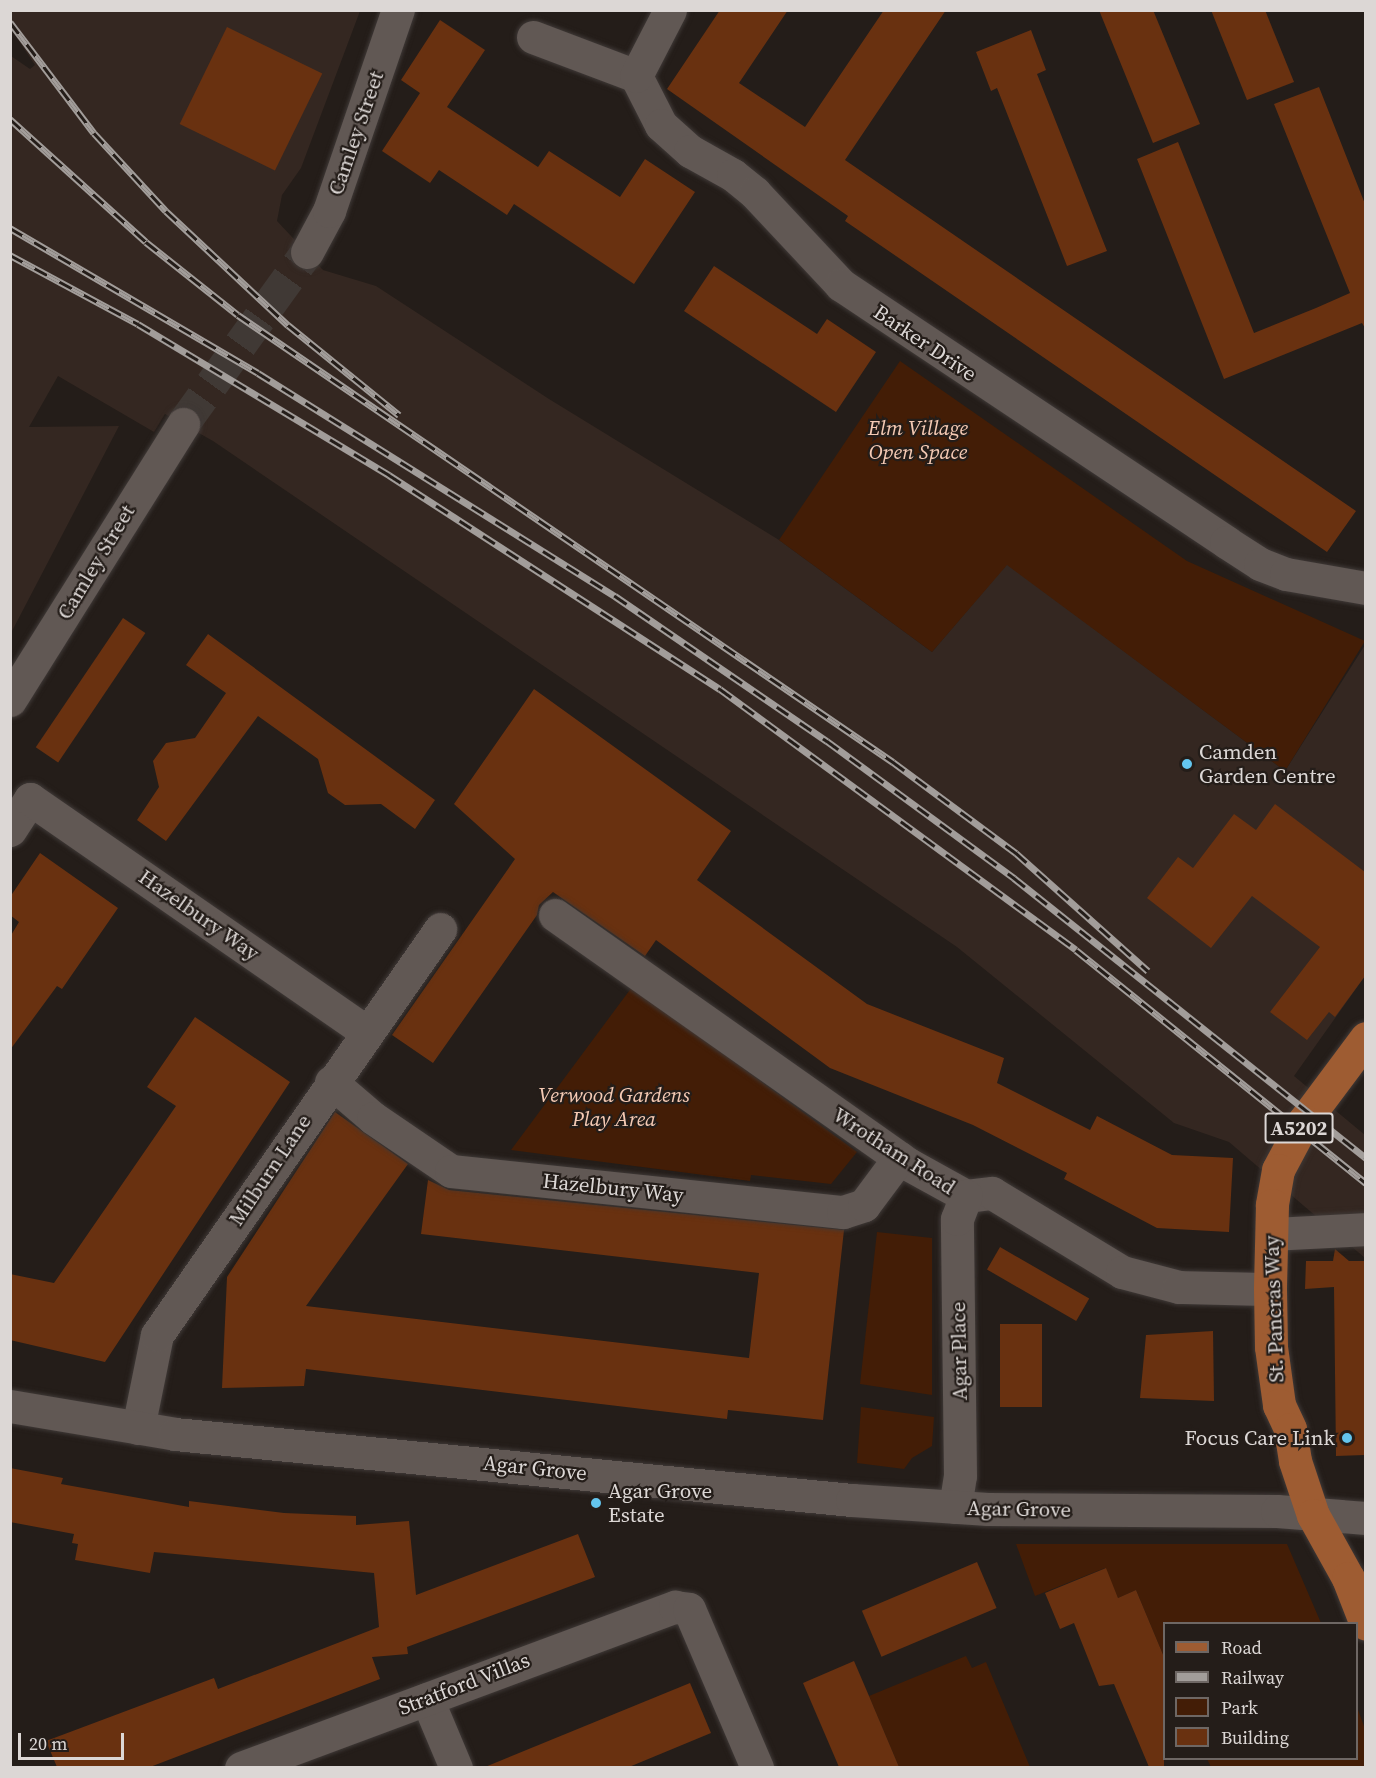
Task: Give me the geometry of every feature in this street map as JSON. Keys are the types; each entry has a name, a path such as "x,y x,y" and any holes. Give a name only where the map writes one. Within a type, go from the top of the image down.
{"main road":[{"name":"St. Pancras Way","path":"1365,1038 1289,1144 1278,1170 1270,1289 1271,1347 1278,1405 1290,1430 1295,1461 1313,1515 1348,1578 1365,1624"}],"street":[{"path":"533,38 636,76 670,10"},
{"name":"Camley Street","path":"307,252 329,211 395,11"},
{"name":"Barker Drive","path":"636,76 661,125 690,151 733,175 755,193 841,285 877,311 1260,564 1286,574 1365,588"},
{"name":"Camley Street","path":"10,700 183,424"},
{"name":"Hazelbury Way","path":"10,830 30,799 367,1032"},
{"name":"Wrotham Road","path":"555,915 899,1158 966,1196 992,1193 1122,1272 1179,1287 1270,1289"},
{"name":"Milburn Lane","path":"138,1428 157,1335 331,1082 440,929"},
{"name":"Hazelbury Way","path":"331,1082 373,1118 451,1171 843,1212 864,1205 899,1158"},
{"name":"Agar Place","path":"955,1507 960,1476 957,1219 966,1196"},
{"path":"1272,1234 1365,1229"},
{"name":"Agar Grove","path":"10,1406 138,1428 955,1507 1220,1510 1365,1518"},
{"name":"Stratford Villas","path":"241,1767 609,1629 675,1607 689,1609 757,1767"},
{"path":"427,1699 456,1767"}],"shaded area":[{"path":"11,11 360,11 301,168 282,195 277,221 323,270 376,286 549,399 779,540 932,652 1007,564 1285,771 1365,645 1365,976 1294,1076 1365,1135 1365,1258 1229,1142 1174,1123 957,947 213,441 165,414 154,432 58,376 29,427 119,426 11,633 11,56 30,69 35,65 11,29"}],"green space":[{"name":"Elm Village Open Space","path":"900,361 1187,561 1365,641 1285,771 1007,565 932,652 779,540"},
{"name":"Verwood Gardens Play Area","path":"632,987 857,1152 831,1184 751,1175 750,1181 511,1150"},
{"path":"877,1232 932,1238 932,1395 860,1384"},
{"path":"861,1407 934,1417 932,1446 912,1458 904,1469 857,1463"},
{"path":"1016,1544 1287,1544 1321,1622 1163,1622 1163,1655 1136,1590 1118,1598 1105,1568 1035,1596"},
{"path":"966,1656 972,1668 986,1662 1030,1767 899,1767 869,1696"},
{"path":"1358,1710 1365,1729 1365,1767 1211,1767 1208,1760 1358,1760"}],"building":[{"path":"720,10 788,10 739,83 805,127 884,10 946,10 845,160 1356,511 1327,552 845,221 848,216 667,89"},
{"path":"1099,10 1153,10 1200,124 1153,143"},
{"path":"1211,10 1265,10 1294,82 1247,100"},
{"path":"440,20 485,50 447,107 538,167 549,151 620,197 645,159 695,192 634,284 514,204 507,215 439,170 430,183 382,151 420,93 401,80"},
{"path":"227,27 322,73 275,171 180,124"},
{"path":"1031,30 1046,70 1037,74 1107,251 1067,266 997,88 991,91 976,52"},
{"path":"1319,87 1365,204 1365,328 1362,323 1224,379 1137,159 1178,142 1254,333 1350,293 1274,104"},
{"path":"714,266 817,334 827,319 876,352 836,412 684,311"},
{"path":"123,618 145,633 58,762 36,747"},
{"path":"208,634 435,800 415,829 381,804 345,805 328,793 318,759 258,716 166,841 137,820 159,787 153,761 166,743 195,738 226,693 186,665"},
{"path":"534,689 731,831 697,880 867,1004 1004,1058 997,1083 1090,1130 1097,1116 1172,1155 1233,1158 1229,1232 1157,1228 1064,1179 1067,1173 973,1125 830,1068 656,940 645,956 553,892 539,905 537,915 433,1063 392,1035 515,859 454,804"},
{"path":"1275,804 1365,872 1365,976 1335,1017 1329,1012 1307,1040 1270,1012 1320,947 1252,896 1211,948 1147,898 1178,857 1193,868 1234,814 1256,830"},
{"path":"40,853 118,908 62,989 57,986 10,1050 10,937 19,922 10,915 10,897"},
{"path":"195,1017 290,1082 105,1362 10,1340 10,1274 54,1283 176,1106 147,1087"},
{"path":"335,1112 408,1164 306,1306 749,1358 759,1273 421,1234 428,1180 449,1190 844,1230 823,1420 728,1410 727,1419 306,1369 304,1386 222,1388 227,1277"},
{"path":"1000,1247 1089,1298 1076,1321 987,1270"},
{"path":"1335,1249 1349,1261 1365,1261 1365,1455 1336,1456 1334,1287 1305,1289 1306,1261 1333,1261"},
{"path":"1000,1324 1042,1324 1042,1407 1000,1407"},
{"path":"1213,1331 1214,1401 1140,1398 1146,1335"},
{"path":"10,1468 63,1478 61,1484 189,1507 189,1501 284,1513 356,1516 356,1525 409,1521 416,1595 578,1534 595,1577 407,1647 408,1654 372,1657 380,1679 150,1767 57,1767 46,1741 214,1678 218,1689 379,1627 374,1573 154,1552 150,1573 75,1560 78,1544 72,1543 74,1534 10,1522"},
{"path":"977,1562 997,1608 881,1657 862,1611"},
{"path":"1106,1568 1118,1598 1136,1590 1163,1655 1164,1767 1149,1767 1114,1684 1099,1686 1074,1623 1060,1629 1045,1593"},
{"path":"854,1661 899,1767 839,1767 803,1683"},
{"path":"690,1683 711,1733 629,1767 485,1767"}],"tunnel":[{"path":"183,424 307,252"}],"railway":[{"path":"10,22 94,133 166,211 288,325 399,415"},
{"path":"10,119 146,242 238,315 893,762 1016,853 1148,971"},
{"path":"10,228 258,373 615,596 827,741 1014,878 1366,1158"},
{"path":"10,255 138,324 389,475 720,689 1076,950 1366,1183"}],"place":[{"name":"Camden Garden Centre","path":"1187,764"},
{"name":"Focus Care Link","path":"1347,1438"},
{"name":"Agar Grove Estate","path":"596,1503"}]}
